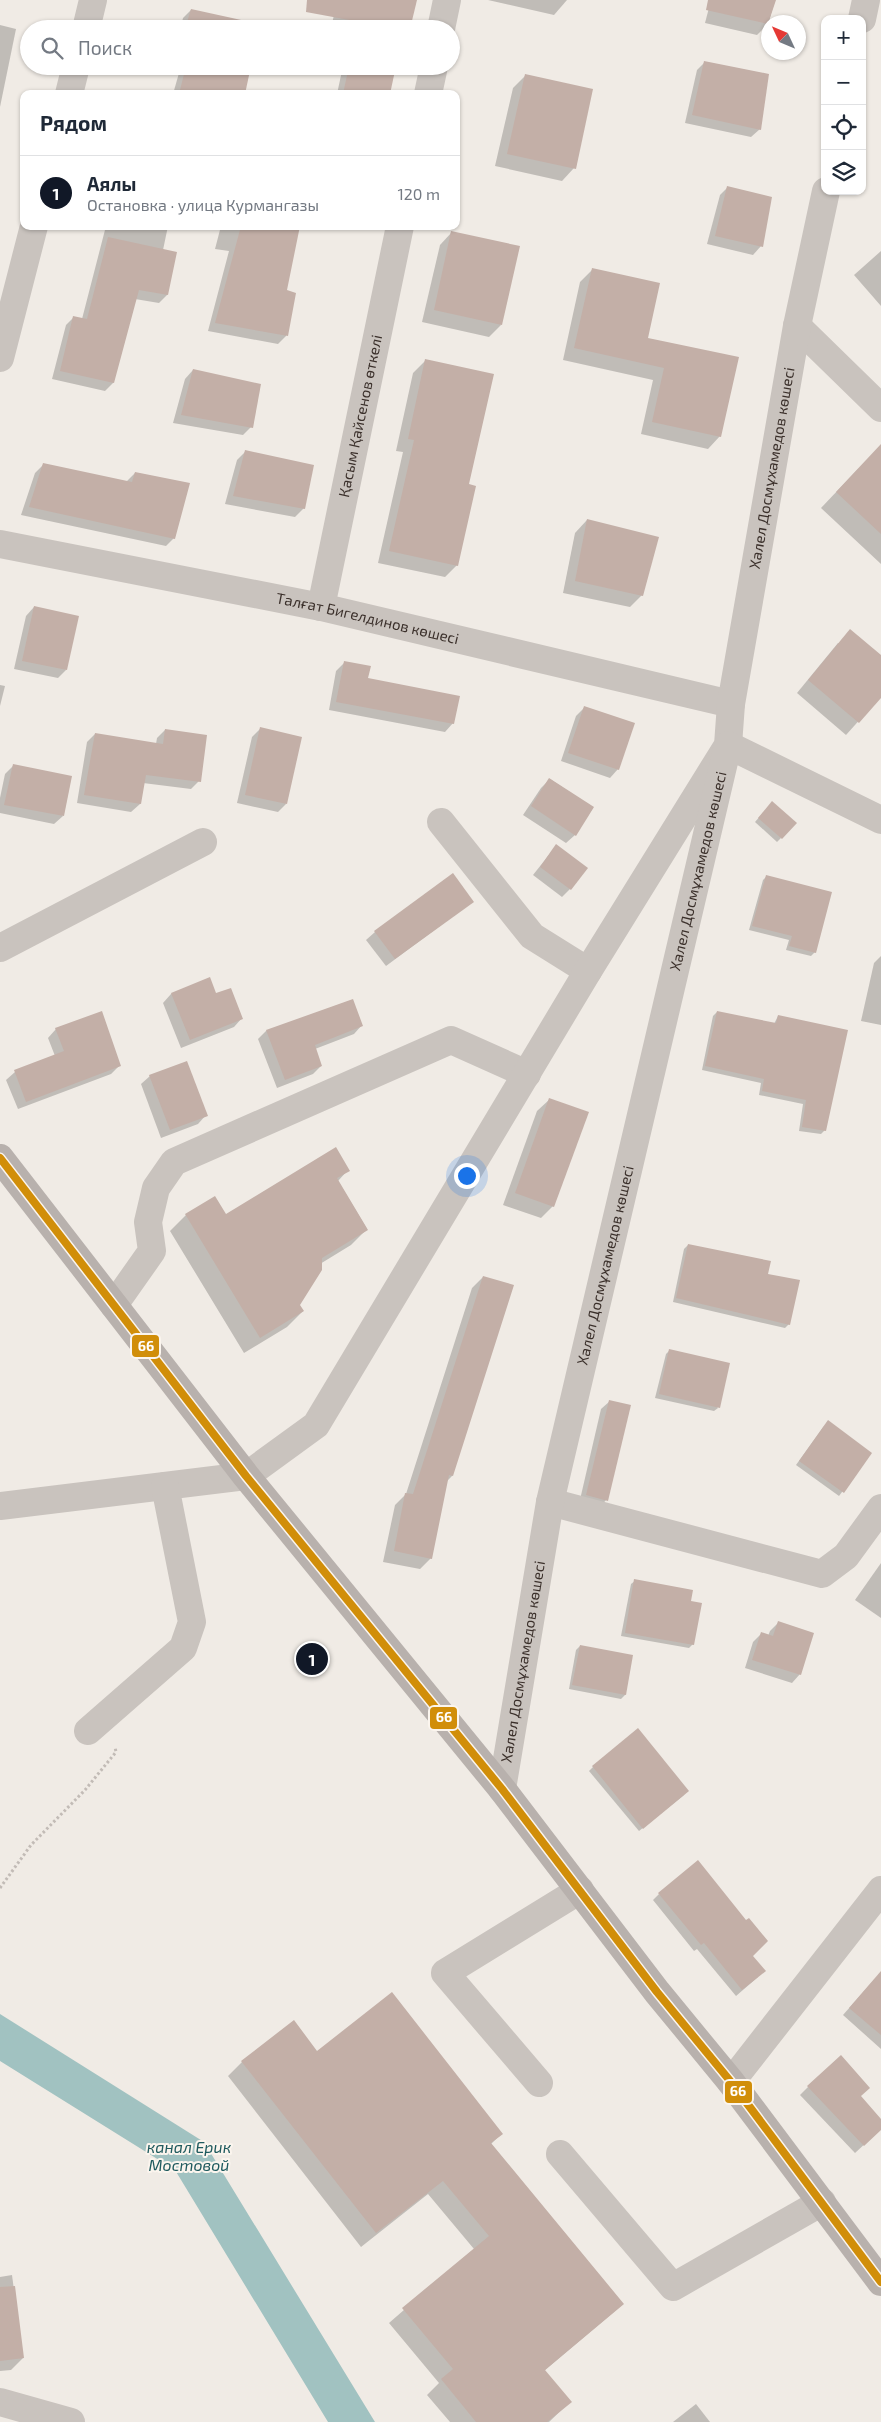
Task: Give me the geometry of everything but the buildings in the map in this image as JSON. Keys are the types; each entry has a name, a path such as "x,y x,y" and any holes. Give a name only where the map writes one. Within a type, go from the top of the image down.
{"main road":[{"path":"0,1158 246,1476 502,1789 657,1992 731,2082 881,2282"}],"street":[{"path":"88,20 93,0"},
{"path":"443,20 447,0"},
{"path":"70,90 74,75"},
{"path":"429,90 432,75"},
{"name":"Халел Досмұхамедов көшесі","path":"502,1789 550,1502 728,746 731,704 797,326 825,195"},
{"path":"0,358 33,230"},
{"name":"Қасым Қайсенов өткелі","path":"321,607 399,230"},
{"path":"797,326 881,408"},
{"name":"Талғат Бигелдинов көшесі","path":"0,544 321,607 731,704"},
{"path":"728,746 881,820"},
{"name":"Халел Досмұхамедов көшесі","path":"246,1476 316,1425 588,971 728,746"},
{"path":"441,822 532,936 588,971"},
{"path":"0,948 203,842"},
{"path":"114,1305 152,1251 148,1222 156,1188 174,1162 451,1040 527,1074"},
{"path":"0,1506 246,1476"},
{"path":"88,1731 183,1648 192,1622 166,1486"},
{"path":"550,1502 822,1574 846,1556 881,1508"},
{"path":"539,2083 445,1973 580,1890"},
{"path":"731,2082 881,1890"},
{"path":"560,2154 673,2287 822,2202"},
{"path":"0,2402 71,2422"}],"path":[{"path":"0,1888 31,1845 85,1790 116,1752 110,1711"}],"water":[{"name":"канал Ерик Мостовой","path":"0,2014 204,2142 375,2422 328,2422 175,2170 0,2061"}],"transit line":[{"name":"66","path":"0,1158 246,1476 502,1789 657,1992 731,2082 881,2282"}],"place":[{"name":"Аялы","path":"312,1659"}]}
